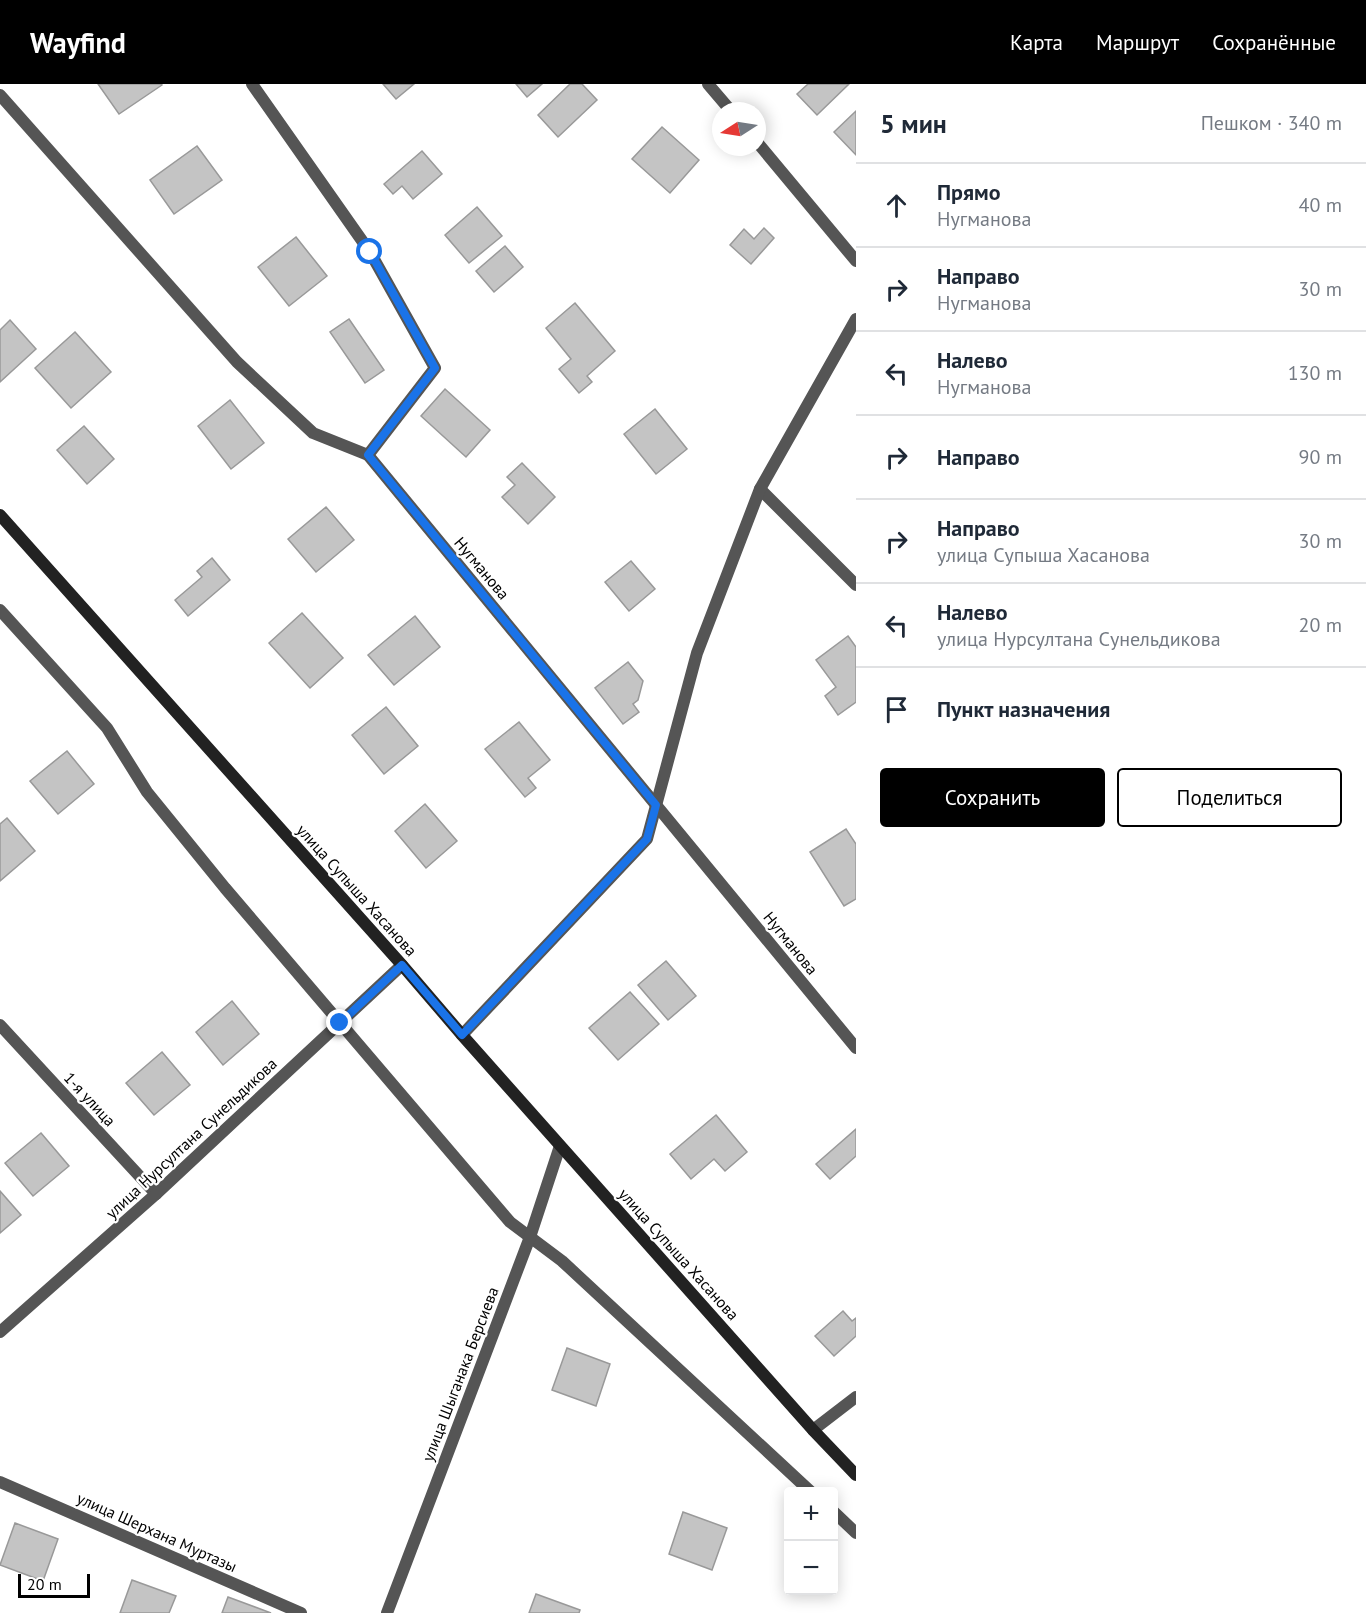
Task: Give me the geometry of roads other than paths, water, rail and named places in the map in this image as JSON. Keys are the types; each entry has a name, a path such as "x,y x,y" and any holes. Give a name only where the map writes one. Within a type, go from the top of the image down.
{"street":[{"path":"0,95 237,362 313,434 368,455 435,368 370,252 252,84"},
{"path":"708,84 723,102"},
{"path":"766,153 856,261"},
{"path":"462,1035 647,839 697,653 760,489 856,319"},
{"name":"Нугманова","path":"368,455 856,1047"},
{"path":"760,489 856,585"},
{"name":"улица Супыша Хасанова","path":"0,515 813,1430 856,1475"},
{"path":"0,610 107,728 147,792 225,888 510,1222 562,1261 807,1487"},
{"name":"улица Нурсултана Сунельдикова","path":"0,1332 156,1194 402,965"},
{"name":"1-я улица","path":"0,1025 156,1194"},
{"name":"улица Шыганака Берсиева","path":"387,1613 530,1237 560,1146"},
{"path":"813,1430 856,1397"},
{"name":"улица Шерхана Муртазы","path":"0,1482 302,1613"},
{"path":"838,1516 856,1533"}]}
